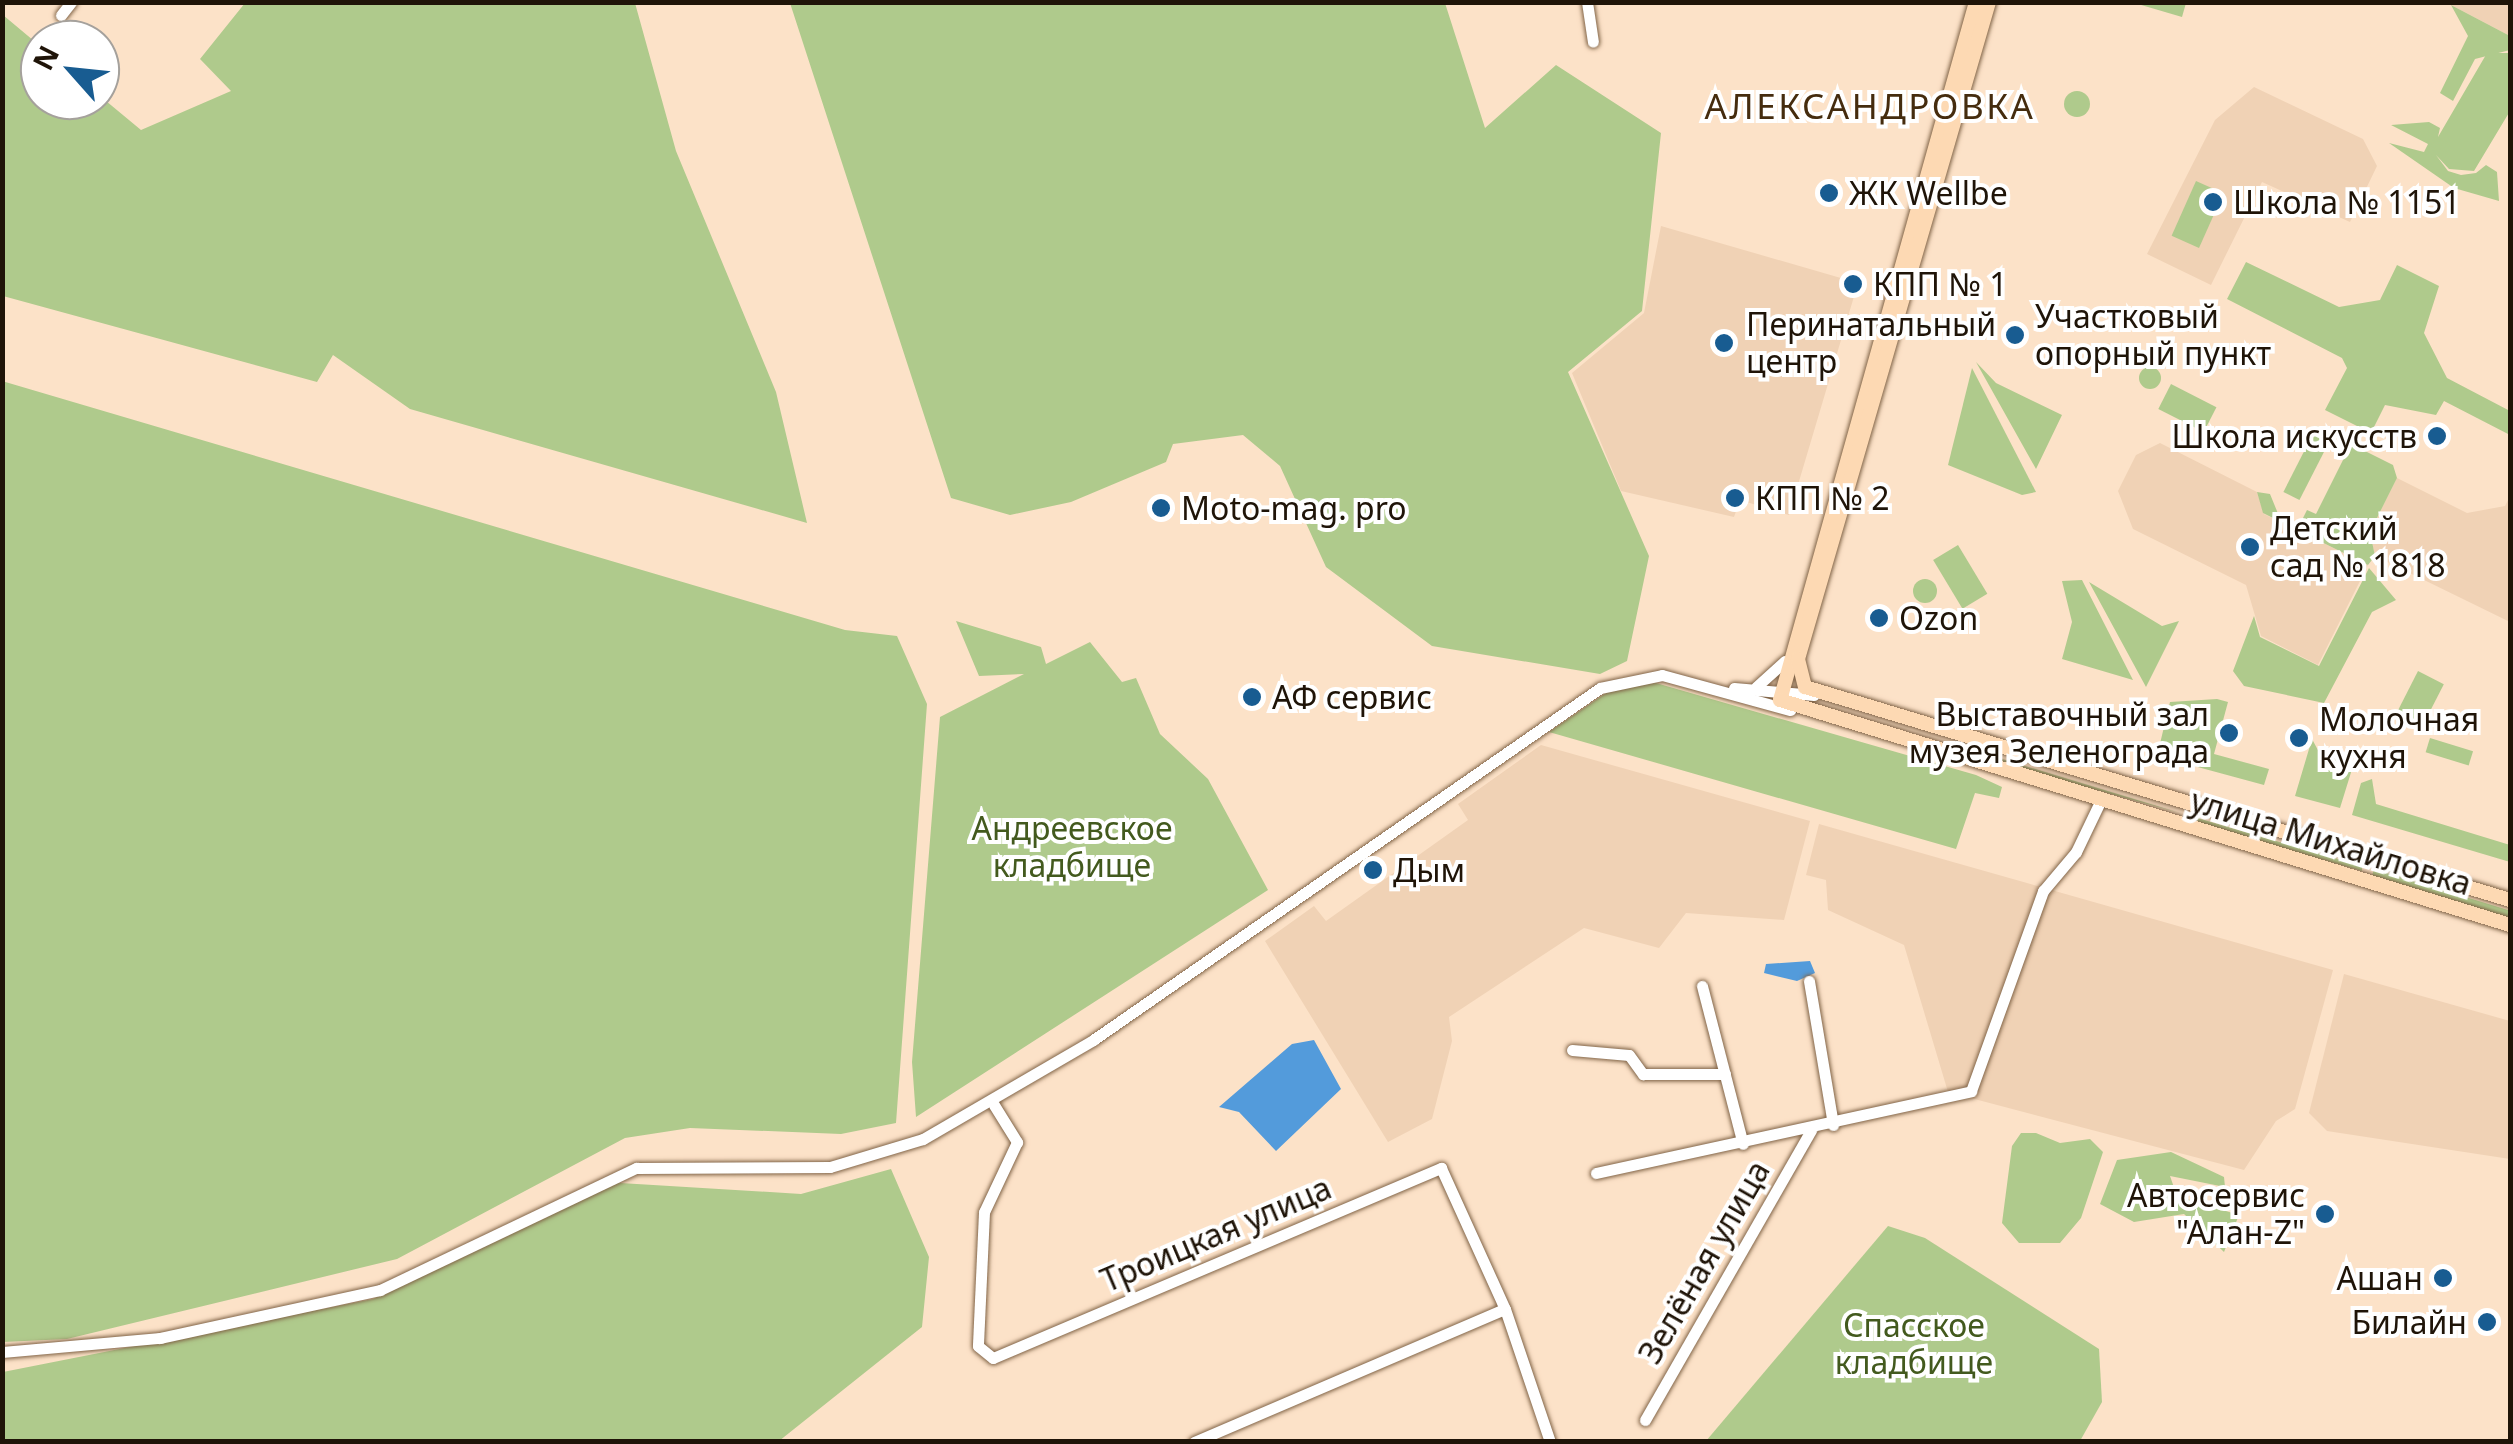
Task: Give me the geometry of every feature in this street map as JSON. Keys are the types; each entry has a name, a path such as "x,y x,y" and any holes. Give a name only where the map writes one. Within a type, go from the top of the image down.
{"main road":[{"path":"1781,699 1976,2"},
{"path":"1814,695 1792,660 1989,2"},
{"name":"улица Михайловка","path":"1814,695 2510,900"},
{"name":"улица Михайловка","path":"1781,699 2100,802 2510,925"}],"street":[{"path":"61,15 71,2"},
{"path":"1587,2 1593,42"},
{"path":"1752,688 1792,660"},
{"path":"2,1352 160,1338 380,1290 636,1168 830,1167 950,1129 994,1105 1600,688 1645,675 1781,699"},
{"path":"1720,688 1752,688 1781,699"},
{"name":"улица Михайловка","path":"1781,699 1814,695"},
{"path":"1596,1173 1832,1126 1971,1091 2043,891 2100,802"},
{"path":"2186,828 2192,808"},
{"path":"2360,880 2368,859"},
{"path":"1810,981 1832,1126"},
{"path":"1702,986 1743,1144"},
{"path":"1572,1050 1628,1055 1643,1074 1726,1074"},
{"name":"Троицкая улица","path":"994,1105 1017,1142 984,1212 978,1346 993,1358 1441,1168 1505,1309 1550,1442"},
{"name":"Зелёная улица","path":"1645,1420 1811,1130"},
{"path":"1194,1442 1505,1309"}],"shaded area":[{"path":"2510,3 2510,36 2451,5"},
{"name":"Школа № 1151","path":"2254,87 2363,139 2377,166 2350,222 2262,182 2211,285 2147,254 2215,120"},
{"name":"Перинатальный центр","path":"1661,226 1858,283 1789,515 1740,500 1734,517 1621,491 1572,373 1644,313"},
{"name":"Детский сад № 1818","path":"2160,443 2257,492 2264,514 2368,565 2318,665 2261,636 2246,585 2133,529 2118,491 2136,455"},
{"path":"2397,478 2467,513 2505,506 2510,496 2510,622 2375,556 2370,532"},
{"path":"1541,745 1810,821 1784,920 1686,913 1659,948 1584,928 1449,1017 1452,1041 1432,1119 1388,1142 1265,941 1314,906 1326,921 1468,820 1458,804"},
{"path":"1819,824 2333,970 2295,1109 2276,1121 2244,1170 1948,1092 1904,945 1828,910 1826,880 1806,875"},
{"path":"2344,974 2510,1021 2510,1159 2327,1131 2309,1113"}],"green space":[{"path":"2131,2 2186,2 2186,3 2182,17"},
{"path":"245,3 635,3 676,151 776,392 807,523 410,409 333,355 317,382 3,296 3,15 20,29 20,120 120,120 120,113 141,130 231,91 200,59"},
{"path":"790,3 1445,3 1485,128 1556,65 1661,133 1642,311 1568,372 1649,556 1627,661 1600,674 1432,646 1326,567 1280,466 1243,435 1173,444 1166,462 1071,502 1010,515 951,498"},
{"path":"2451,5 2510,36 2510,50 2475,59 2453,101 2440,93 2468,36"},
{"path":"2487,53 2510,53 2510,111 2474,171 2449,169 2436,155 2448,171 2461,175 2476,173 2486,165 2497,172 2499,201 2454,188 2389,143 2424,152 2428,144 2391,125 2429,122 2440,128 2438,137"},
{"path":"2077,91 2086,95 2090,104 2086,113 2077,117 2068,113 2064,104 2068,95"},
{"path":"2196,181 2223,193 2199,248 2172,236"},
{"path":"2246,262 2339,307 2380,300 2397,265 2439,286 2424,333 2447,378 2510,411 2510,435 2444,401 2436,415 2385,405 2371,433 2325,410 2347,368 2342,358 2227,299"},
{"path":"1976,362 1996,383 2062,415 2036,469"},
{"path":"2146,367 2154,367 2161,378 2154,389 2146,389 2139,382 2139,374"},
{"path":"1972,368 2036,492 2022,495 1948,465"},
{"path":"2,381 845,630 897,636 927,704 896,1123 841,1134 690,1128 625,1138 397,1259 67,1339 3,1342"},
{"path":"2171,384 2216,407 2204,432 2158,409"},
{"path":"2317,426 2333,434 2299,500 2283,492"},
{"path":"2351,444 2393,465 2397,478 2370,532 2375,556 2368,565 2263,513 2257,492 2270,494 2279,516 2299,526 2307,510 2316,514"},
{"path":"1958,545 1987,594 1962,609 1933,560"},
{"path":"2369,568 2396,600 2372,612 2324,703 2244,686 2233,671 2254,616 2260,637 2319,666"},
{"path":"1925,579 1937,591 1925,603 1913,591"},
{"path":"2082,580 2133,680 2062,659 2072,622 2062,581"},
{"path":"2089,582 2162,626 2179,621 2146,687"},
{"name":"Андреевское кладбище","path":"956,621 1041,647 1046,664 1090,642 1122,682 1136,678 1160,734 1208,779 1268,890 916,1117 912,1062 940,717 1024,674 979,676"},
{"path":"2418,671 2444,684 2421,730 2395,716"},
{"path":"1656,683 1976,775 2002,787 1999,798 1975,793 1956,849 1549,732 1612,689"},
{"path":"2170,702 2228,702 2214,754 2269,769 2264,785 2157,756"},
{"path":"2430,738 2473,751 2469,766 2426,752"},
{"path":"2312,739 2320,754 2353,766 2340,808 2295,796"},
{"path":"1946,742 2180,813 1944,748"},
{"path":"2372,779 2376,804 2510,845 2510,862 2352,815 2361,783"},
{"path":"2194,817 2362,866 2362,871 2191,822"},
{"path":"2374,869 2510,911 2508,917 2372,876"},
{"path":"2021,1133 2036,1133 2060,1143 2090,1139 2103,1152 2081,1218 2060,1243 2019,1243 2002,1223 2012,1146"},
{"path":"2171,1152 2224,1177 2225,1187 2170,1176 2177,1196 2239,1215 2224,1252 2184,1214 2134,1222 2100,1204 2117,1160"},
{"path":"891,1169 929,1257 922,1327 779,1441 3,1442 3,1372 373,1299 604,1182 801,1194"},
{"name":"Спасское кладбище","path":"1888,1226 1925,1238 2099,1349 2102,1402 2080,1441 1706,1441"}],"water":[{"path":"1810,961 1815,973 1797,981 1764,973 1766,964"},
{"path":"1314,1040 1341,1089 1276,1151 1239,1112 1219,1107 1292,1044"}],"place":[{"name":"ЖК Wellbe","path":"1829,193"},
{"name":"Школа № 1151","path":"2213,202"},
{"name":"КПП № 1","path":"1853,284"},
{"name":"Участковый опорный пункт","path":"2015,335"},
{"name":"Перинатальный центр","path":"1724,343"},
{"name":"Школа искусств","path":"2437,436"},
{"name":"КПП № 2","path":"1735,498"},
{"name":"Moto-mag. pro","path":"1161,508"},
{"name":"Детский сад № 1818","path":"2250,547"},
{"name":"Ozon","path":"1879,618"},
{"name":"АФ сервис","path":"1252,697"},
{"name":"Выставочный зал музея Зеленограда","path":"2229,733"},
{"name":"Молочная кухня","path":"2299,738"},
{"name":"Дым","path":"1373,870"},
{"name":"Автосервис \"Алан-Z\"","path":"2325,1214"},
{"name":"Ашан","path":"2443,1278"},
{"name":"Билайн","path":"2487,1322"}],"district":[{"name":"АЛЕКСАНДРОВКА","path":"1870,106"}]}
